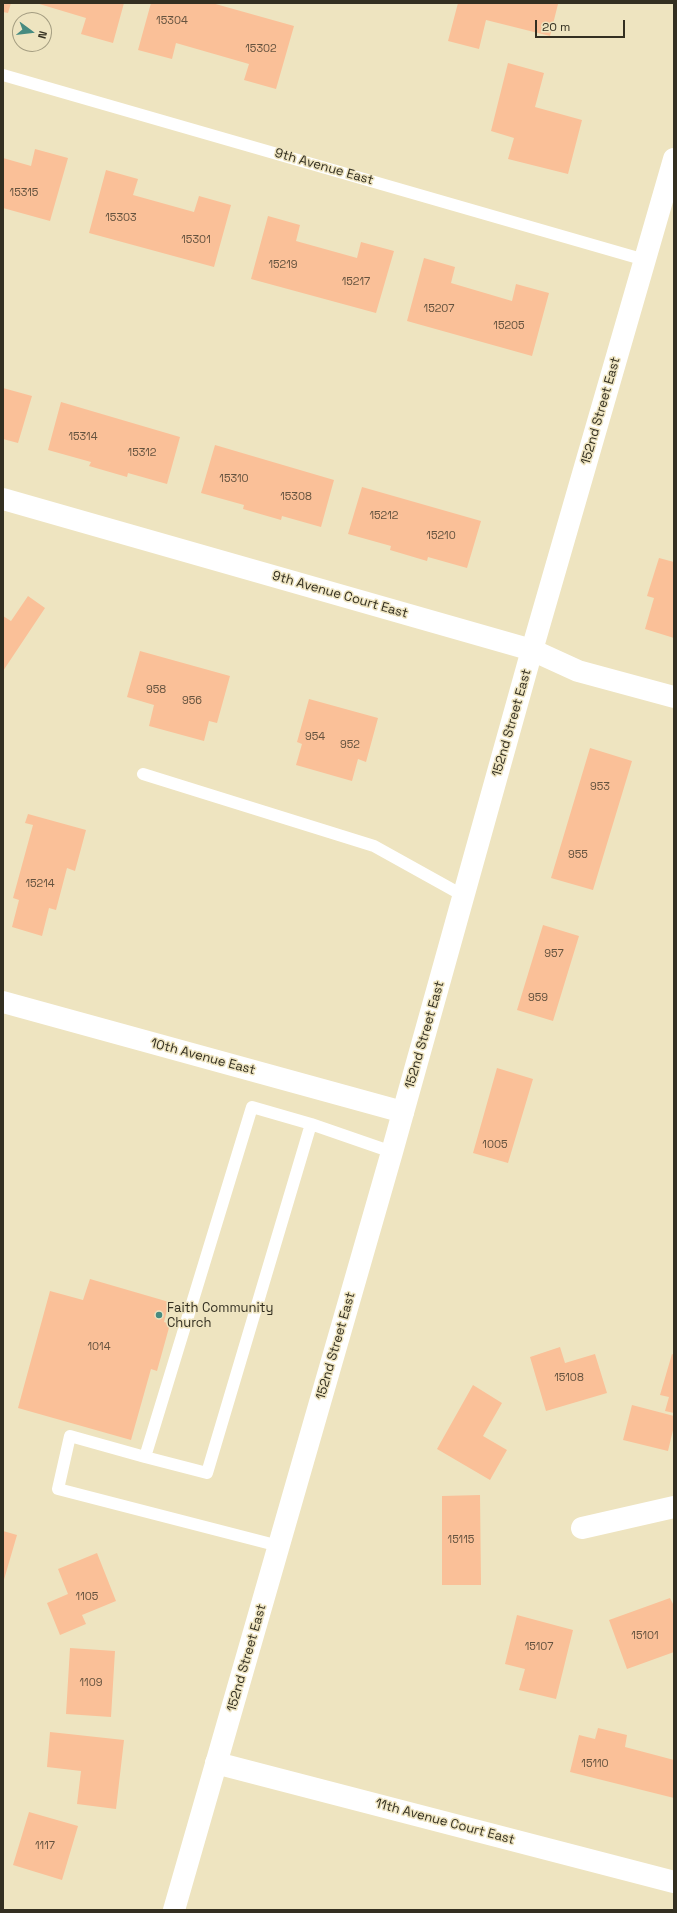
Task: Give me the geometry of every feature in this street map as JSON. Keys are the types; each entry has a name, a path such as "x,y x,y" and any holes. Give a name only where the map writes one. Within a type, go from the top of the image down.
{"main road":[{"name":"152nd Street East","path":"174,1910 392,1152 532,650 674,159"},
{"name":"9th Avenue Court East","path":"3,499 532,650 578,671 674,697"},
{"name":"10th Avenue East","path":"3,1002 403,1112"},
{"path":"582,1528 674,1507"},
{"name":"11th Avenue Court East","path":"216,1763 674,1882"}],"lane":[{"name":"9th Avenue East","path":"3,75 645,260"},
{"path":"143,774 374,846 464,896"},
{"path":"145,1457 252,1107 311,1124 392,1152"},
{"path":"279,1546 58,1489 70,1436 207,1473 311,1124"}],"building":[{"path":"3,3 11,3 8,13 3,12"},
{"path":"36,3 124,3 113,43 81,34 86,18"},
{"path":"151,3 212,3 294,26 276,89 244,80 249,64 176,43 172,59 138,50"},
{"path":"458,3 558,4 550,36 486,20 479,49 448,41"},
{"path":"508,63 544,73 535,107 582,120 568,174 508,159 514,138 491,131"},
{"path":"35,149 68,158 50,221 3,208 3,158 31,166"},
{"path":"106,170 138,179 133,195 194,212 199,196 231,205 214,267 89,233"},
{"path":"268,216 300,225 296,241 357,258 361,242 394,251 376,313 251,279"},
{"path":"424,258 455,267 451,283 512,301 516,284 549,293 532,356 407,321"},
{"path":"3,388 32,396 18,443 3,439"},
{"path":"61,402 180,437 167,484 128,473 127,477 89,466 91,462 48,450"},
{"path":"215,445 334,480 321,527 282,516 281,520 243,509 244,505 201,493"},
{"path":"362,487 481,521 467,568 428,557 427,561 390,550 391,546 348,534"},
{"path":"659,558 674,562 674,638 645,629 654,598 647,596"},
{"path":"28,596 45,608 3,671 3,616 11,621"},
{"path":"140,651 230,676 217,723 209,721 204,741 149,726 154,705 127,697"},
{"path":"309,699 378,718 366,762 358,759 352,781 296,765 302,744 297,742"},
{"path":"590,748 632,761 593,890 551,878"},
{"path":"28,814 86,830 75,871 67,868 56,910 49,908 42,936 12,927 19,900 13,898 33,825 25,823"},
{"path":"543,925 579,936 553,1021 517,1010"},
{"path":"497,1068 533,1079 508,1163 473,1153"},
{"path":"90,1279 169,1302 164,1322 170,1324 157,1371 151,1369 131,1440 18,1408 50,1291 83,1300"},
{"path":"560,1347 565,1363 595,1354 607,1393 546,1411 530,1357"},
{"path":"672,1354 674,1355 674,1413 665,1411 669,1397 660,1395"},
{"path":"473,1385 502,1403 483,1436 507,1450 490,1480 437,1449"},
{"path":"632,1405 674,1416 674,1426 668,1451 623,1440"},
{"path":"480,1495 481,1585 442,1585 442,1496"},
{"path":"3,1531 17,1535 3,1583"},
{"path":"97,1553 116,1601 82,1615 86,1624 60,1635 47,1603 68,1594 58,1569"},
{"path":"670,1598 674,1606 674,1652 627,1669 609,1620"},
{"path":"517,1615 573,1630 556,1699 519,1690 525,1669 505,1664"},
{"path":"70,1648 115,1651 111,1717 66,1714"},
{"path":"598,1728 627,1735 625,1747 674,1760 674,1798 570,1772 579,1735 595,1739"},
{"path":"50,1732 124,1740 116,1809 77,1804 81,1771 47,1767"},
{"path":"29,1812 78,1826 62,1880 13,1865"}],"place":[{"name":"Faith Community Church","path":"159,1315"}]}
